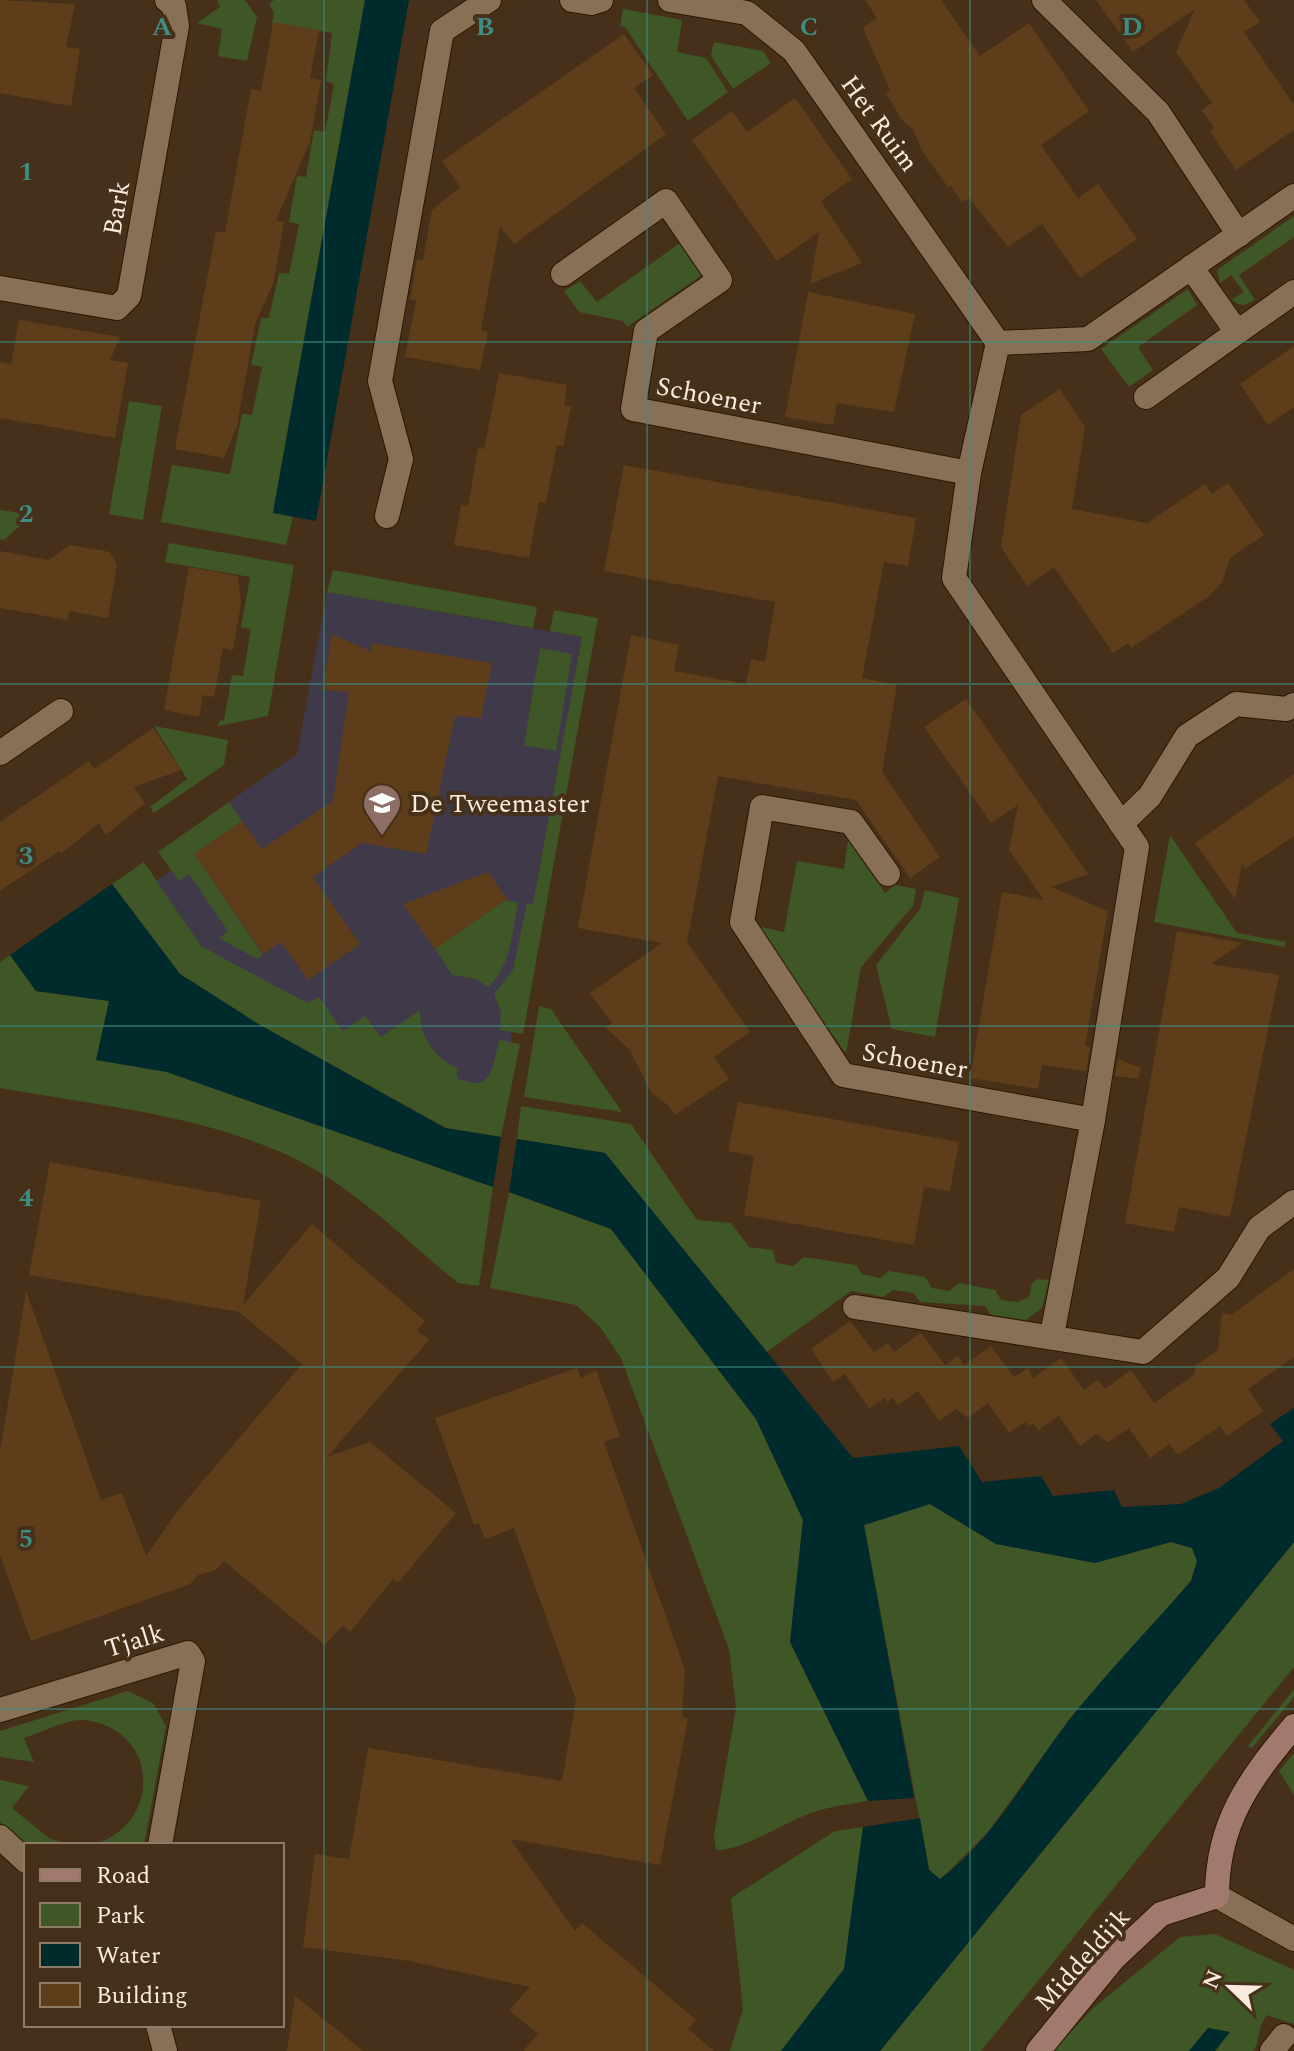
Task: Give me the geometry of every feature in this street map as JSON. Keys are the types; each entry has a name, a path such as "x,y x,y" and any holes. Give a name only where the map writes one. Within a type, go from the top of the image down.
{"street":[{"name":"Bark","path":"0,288 117,308 129,296 177,26 174,6 167,0"},
{"path":"387,516 401,459 380,381 442,31 489,0"},
{"path":"572,0 591,3 601,0"},
{"name":"Het Ruim","path":"670,0 747,13 794,51 913,217 998,343"},
{"path":"1044,0 1158,112 1239,235"},
{"path":"1052,1335 1093,1120 1137,847 954,578 969,473 998,343 1088,339 1294,196"},
{"name":"Schoener","path":"563,274 666,201 720,280 646,331 633,409 969,473"},
{"path":"1191,267 1237,332"},
{"path":"1146,397 1294,292"},
{"path":"1121,824 1150,796 1187,736 1236,704 1286,709 1294,705"},
{"path":"0,753 61,711"},
{"name":"Schoener","path":"888,874 851,822 762,807 742,922 843,1075 1093,1120"},
{"path":"855,1307 1052,1335 1143,1352 1228,1278 1259,1228 1294,1202"},
{"name":"Tjalk","path":"0,1710 188,1653 193,1661 160,1843"},
{"path":"1294,1726 1253,1775 1230,1817 1217,1862 1217,1896 1294,1939"},
{"path":"0,1837 24,1859"},
{"name":"Middeldijk","path":"1038,2051 1114,1958 1161,1914 1217,1896"},
{"path":"159,2027 165,2051"}],"shaded area":[{"name":"De Tweemaster","path":"327,592 582,637 510,1032 512,1042 503,1096 463,1103 195,945 152,884 241,820 229,802 297,754"}],"green space":[{"path":"217,0 245,0 257,17 247,61 218,56 222,29 197,23 220,7"},
{"path":"274,0 365,0 273,512 293,517 286,545 161,522 172,465 230,474 242,414 252,415 262,367 251,365 261,318 269,318 279,273 289,274 299,224 289,222 297,176 306,177 314,130 325,132 334,84 326,81 332,33 272,23 274,13 269,4"},
{"path":"623,9 682,20 677,52 706,58 728,92 688,121 625,27 620,26"},
{"path":"714,42 763,51 771,63 733,89 711,56"},
{"path":"1294,216 1294,237 1239,275 1255,300 1238,304 1232,299 1244,292 1231,275 1220,283 1217,270"},
{"path":"680,243 702,275 627,327 623,321 579,312 564,291 580,281 597,302"},
{"path":"1188,289 1197,305 1138,347 1153,370 1129,387 1101,349"},
{"path":"129,401 162,406 143,520 109,514"},
{"path":"0,510 28,514 28,519 4,540 0,539"},
{"path":"169,543 294,565 268,716 218,726 220,720 224,721 232,675 243,676 251,629 241,627 250,577 165,562"},
{"path":"333,570 537,607 533,628 327,592"},
{"path":"554,610 598,618 523,1034 500,1030 501,1011 494,994 513,970 527,903 533,904 582,637 550,631"},
{"path":"540,648 572,654 556,751 524,745"},
{"path":"154,726 228,740 224,765 154,813 150,807 187,779"},
{"path":"229,802 242,821 194,854 263,955 257,959 219,938 228,931 189,874 179,881 158,852"},
{"path":"1170,835 1237,933 1286,942 1284,947 1154,922"},
{"path":"848,840 885,893 895,885 916,889 913,906 861,967 846,1054 757,926 784,932 797,861 844,869"},
{"path":"144,862 201,946 307,1003 319,997 343,1031 365,1016 381,1037 420,1010 425,1037 435,1052 457,1068 457,1078 478,1083 485,1080 493,1067 499,1040 520,1044 501,1137 446,1128 260,1025 180,974 112,884"},
{"path":"925,890 959,898 935,1037 892,1029 876,965 920,909"},
{"path":"505,900 518,902 510,948 496,978 488,987 476,979 452,975 435,948"},
{"path":"10,955 36,991 109,1001 97,1060 167,1072 493,1187 479,1286 458,1283 352,1194 279,1151 202,1125 0,1088 0,962"},
{"path":"539,1006 551,1009 622,1112 524,1097"},
{"path":"521,1106 631,1124 697,1220 731,1223 749,1247 773,1250 776,1263 793,1266 804,1257 856,1265 862,1274 880,1278 889,1271 925,1277 932,1288 949,1291 959,1283 995,1290 1001,1300 1018,1302 1029,1297 1032,1283 1038,1279 1049,1280 1042,1308 1026,1320 991,1315 985,1306 920,1302 914,1293 893,1290 883,1297 851,1291 767,1352 605,1153 517,1139"},
{"path":"509,1192 611,1229 756,1419 803,1520 790,1642 868,1801 817,1811 739,1846 716,1850 714,1835 736,1708 729,1649 621,1358 600,1327 576,1305 490,1288"},
{"path":"930,1504 996,1544 1095,1563 1171,1542 1192,1548 1197,1561 1191,1581 1071,1717 988,1832 940,1880 929,1870 864,1525"},
{"path":"1294,1542 1294,1667 981,2051 880,2051"},
{"path":"1294,1689 1294,1697 1252,1748 1248,1746"},
{"path":"128,1691 153,1703 166,1726 144,1843 97,1843 117,1833 133,1817 141,1797 143,1776 138,1756 126,1739 108,1726 83,1720 69,1722 24,1738 34,1762 0,1757 0,1731"},
{"path":"1294,1753 1294,1795 1279,1771"},
{"path":"0,1780 29,1786 12,1808 49,1838 65,1843 25,1843 0,1822"},
{"path":"863,1827 844,1969 781,2051 730,2051 743,2009 731,1898 835,1831"},
{"path":"1215,1934 1294,1970 1294,2024 1267,2015 1253,2051 1215,2051 1229,2032 1208,2028 1189,2051 1053,2051 1092,2009 1180,1937"}],"water":[{"path":"365,0 409,0 316,521 273,513"},
{"path":"112,884 180,974 260,1025 445,1128 501,1137 493,1187 167,1072 96,1060 109,1001 36,991 10,955"},
{"path":"517,1139 605,1153 853,1458 959,1446 982,1482 1041,1476 1053,1496 1114,1490 1122,1507 1181,1504 1219,1488 1283,1441 1270,1424 1294,1408 1294,1542 880,2051 781,2051 844,1969 863,1827 920,1818 929,1870 940,1879 960,1863 994,1825 1084,1701 1191,1581 1197,1561 1192,1548 1171,1542 1095,1563 996,1544 930,1504 864,1525 914,1798 868,1801 790,1642 803,1520 756,1419 611,1229 509,1192"},
{"path":"1208,2028 1230,2032 1215,2051 1189,2051"}],"building":[{"path":"0,0 75,4 66,47 80,49 71,106 0,93"},
{"path":"865,0 941,0 980,56 1029,23 1089,111 1041,145 1078,198 1098,184 1137,239 1080,278 1042,224 1008,247 969,198 962,202 951,186 948,187 924,154 913,130 901,119 886,93 890,90 863,28 877,18"},
{"path":"1096,0 1244,0 1260,22 1244,32 1294,105 1294,130 1236,170 1210,132 1214,128 1202,110 1212,103 1176,52 1195,9 1133,52"},
{"path":"273,22 319,30 310,78 321,80 310,142 276,220 284,222 274,281 255,325 237,426 224,458 175,449 216,231 225,233 251,89 261,91"},
{"path":"624,34 653,75 634,88 666,134 514,244 500,226 481,330 488,332 480,370 405,357 416,300 410,299 416,264 417,259 423,260 432,210 460,187 442,161"},
{"path":"795,98 852,179 821,201 862,263 810,284 819,232 777,261 692,140 732,111 747,132"},
{"path":"808,292 915,314 894,412 837,403 833,425 785,417"},
{"path":"19,320 120,337 110,360 128,363 115,438 0,418 0,362 11,364"},
{"path":"1294,346 1294,407 1268,425 1240,384"},
{"path":"499,373 567,385 564,405 571,407 563,446 557,445 546,503 539,502 529,558 454,545 461,505 468,506 478,448 484,449"},
{"path":"1060,389 1085,427 1072,509 1147,523 1205,484 1212,494 1228,483 1264,535 1230,558 1222,582 1209,596 1131,648 1128,643 1113,653 1054,567 1027,586 1001,547 1021,415"},
{"path":"624,465 916,518 908,566 884,562 862,678 897,685 882,772 940,857 910,878 856,800 718,776 687,942 750,1032 714,1057 729,1079 675,1115 668,1105 652,1094 629,1049 605,1027 612,1023 590,993 662,943 578,928 631,635 679,645 674,671 746,684 751,659 765,662 775,602 604,571"},
{"path":"70,545 110,552 117,564 108,618 69,611 68,620 0,608 0,551 49,560"},
{"path":"189,567 238,576 241,604 233,650 223,648 214,697 203,695 199,717 164,710"},
{"path":"332,634 372,652 371,643 492,663 481,718 455,716 426,854 362,843 313,877 360,944 308,980 281,942 263,954 194,854 242,821 262,849 333,801 349,692 322,690"},
{"path":"966,699 1088,874 1051,887 1108,911 1085,1045 1090,1047 1086,1071 1042,1065 1038,1089 970,1078 1002,892 1044,900 1009,850 1018,805 991,823 924,727"},
{"path":"153,728 181,770 134,787 145,803 106,835 99,823 61,854 59,851 0,891 0,822 89,761 94,769"},
{"path":"1294,774 1294,836 1245,869 1242,864 1235,899 1195,843"},
{"path":"488,872 507,899 435,949 403,904"},
{"path":"1177,931 1242,943 1211,964 1279,975 1230,1217 1179,1207 1174,1232 1125,1223"},
{"path":"1118,1059 1141,1068 1138,1079 1115,1076"},
{"path":"738,1102 959,1142 950,1191 924,1187 914,1245 744,1215 754,1156 728,1151"},
{"path":"50,1162 261,1201 243,1305 312,1224 425,1321 417,1330 429,1340 327,1457 370,1442 456,1513 398,1583 393,1579 350,1632 343,1625 325,1645 224,1561 216,1570 198,1575 190,1584 31,1641 0,1555 0,1452 26,1291 101,1500 122,1493 146,1556 179,1509 302,1364 239,1312 29,1275"},
{"path":"1294,1269 1294,1357 1248,1389 1263,1411 1227,1436 1220,1426 1178,1455 1169,1444 1150,1458 1129,1428 1108,1442 1096,1434 1080,1446 1059,1416 1038,1430 1033,1423 1029,1426 1025,1422 1009,1433 988,1403 968,1418 956,1409 939,1421 918,1391 898,1405 893,1398 887,1402 885,1398 869,1408 845,1374 833,1382 811,1349 850,1321 874,1352 888,1343 894,1352 921,1333 945,1365 958,1356 964,1365 991,1346 1014,1377 1028,1368 1033,1378 1061,1358 1084,1390 1098,1380 1105,1389 1131,1370 1154,1403 1194,1375 1196,1365 1218,1350 1222,1313 1231,1315"},
{"path":"577,1368 581,1378 596,1370 620,1436 604,1442 685,1670 682,1717 688,1718 660,1865 510,1839 575,1931 582,1923 696,2020 688,2029 714,2051 523,2051 538,2034 509,2010 530,1987 409,1961 303,1947 315,1854 349,1859 368,1748 562,1781 576,1700 514,1528 485,1539 479,1523 474,1525 435,1418"},
{"path":"295,1996 363,2051 287,2051"}],"place":[{"name":"De Tweemaster","path":"382,837"}]}
